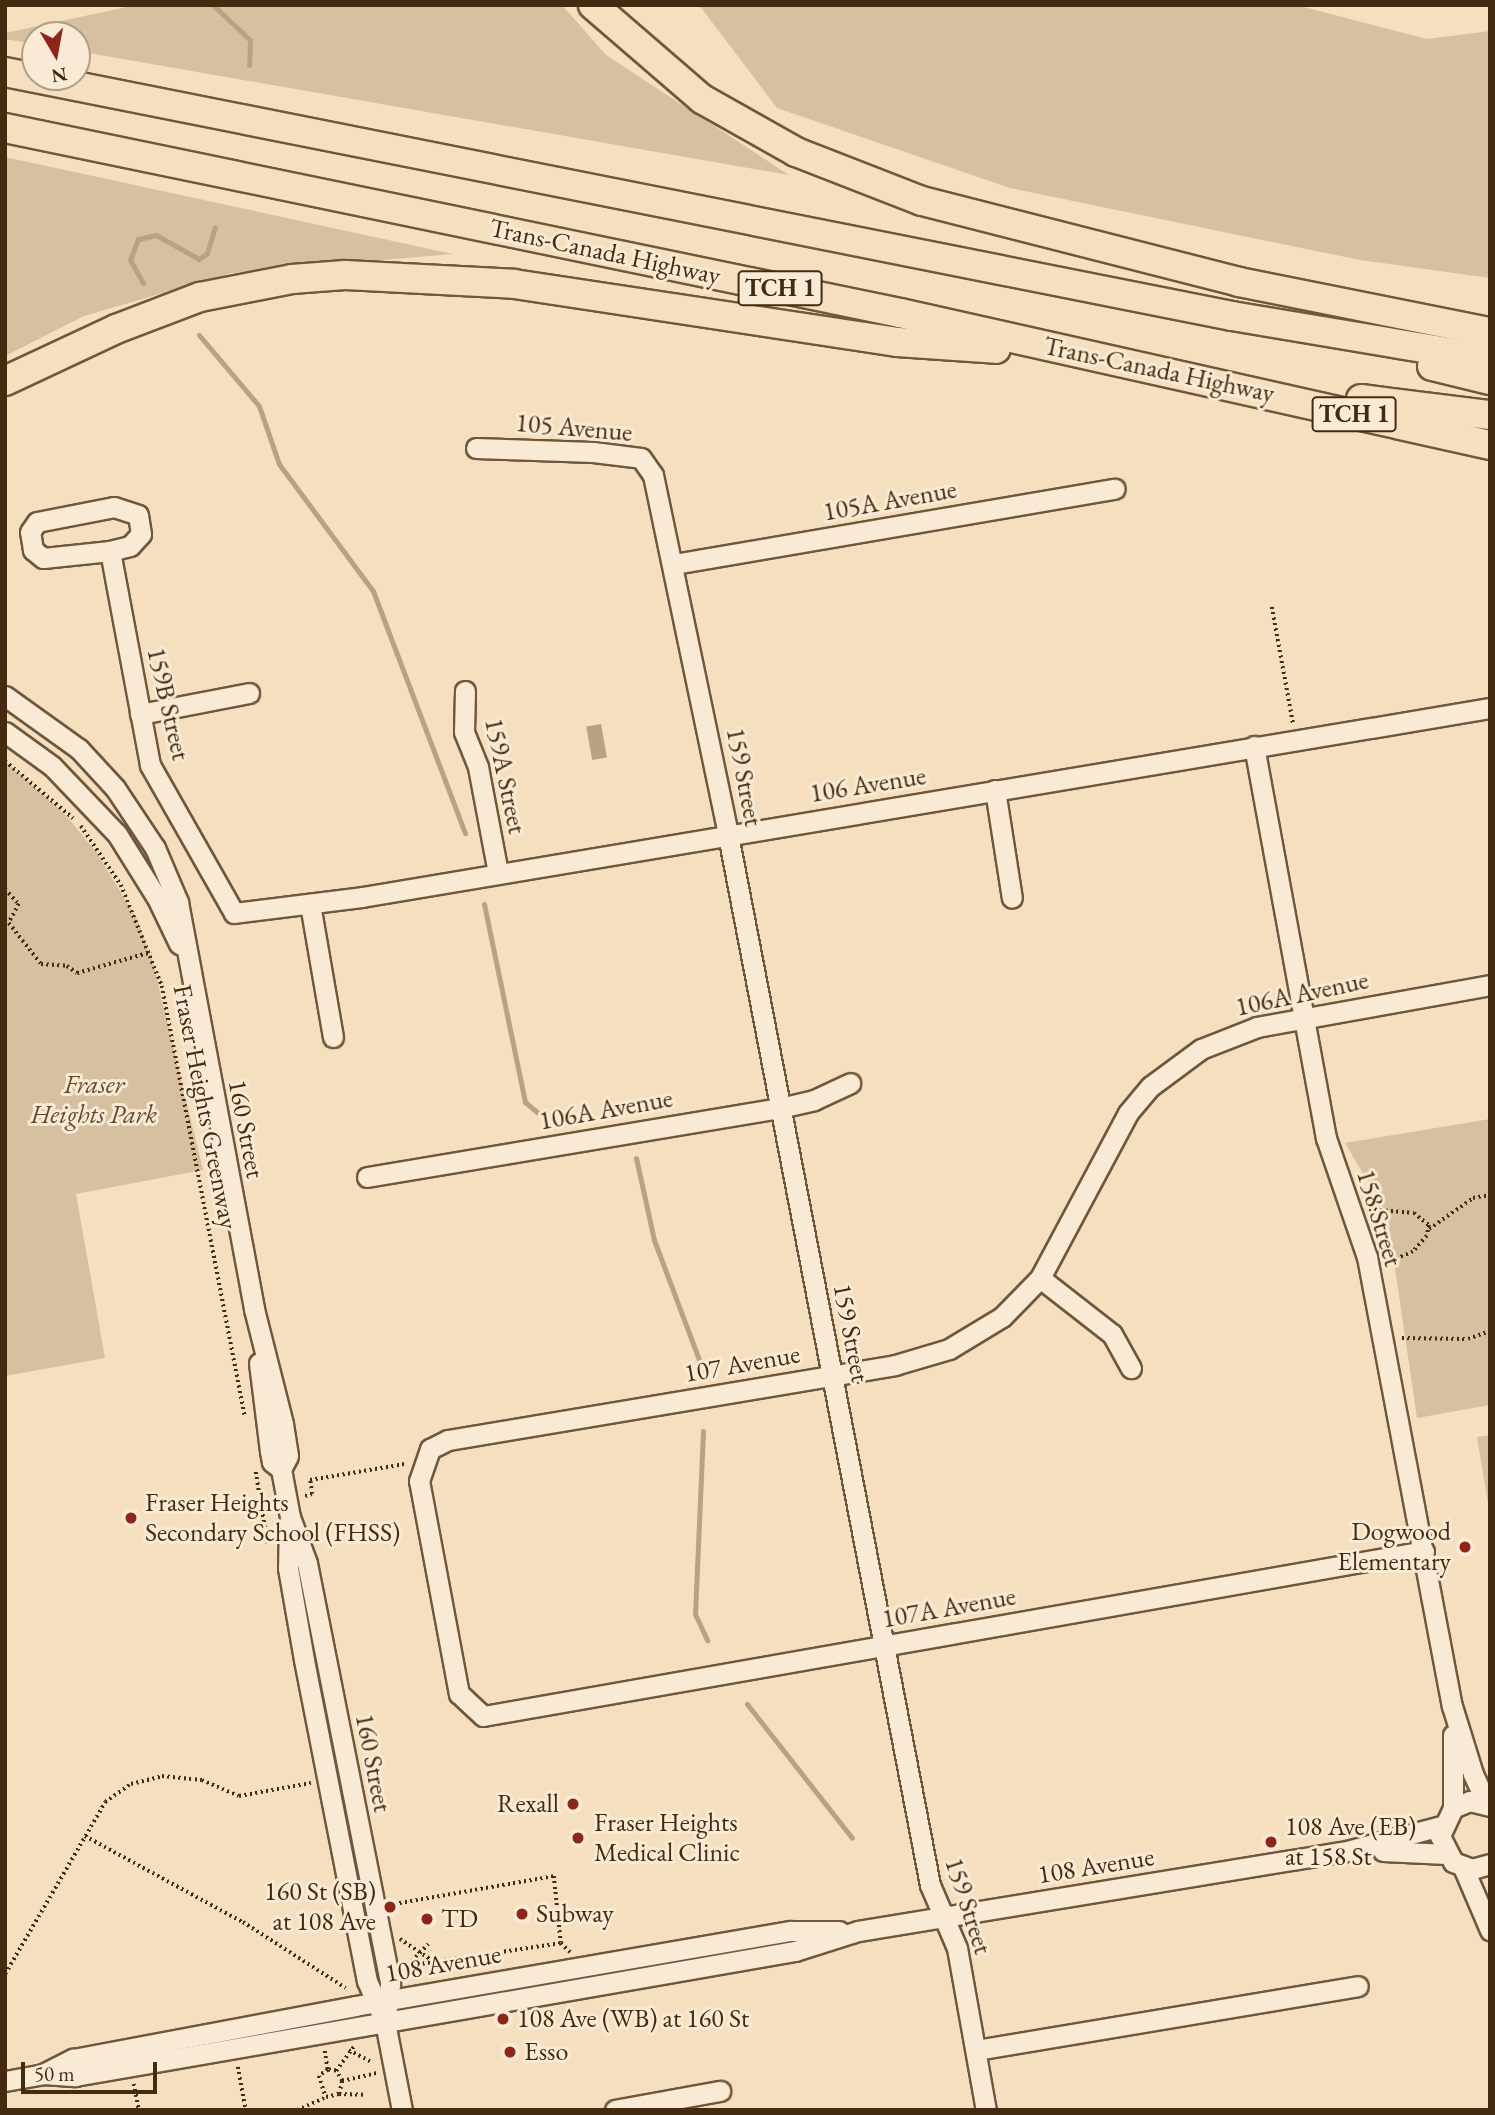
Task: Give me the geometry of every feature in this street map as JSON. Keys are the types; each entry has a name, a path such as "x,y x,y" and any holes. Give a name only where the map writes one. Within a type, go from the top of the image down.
{"highway":[{"path":"593,5 702,99 796,152 922,201 1239,282 1490,332"},
{"name":"TCH 1","path":"5,72 1233,316 1490,359"},
{"name":"Trans-Canada Highway","path":"5,128 1093,355 1490,445"},
{"path":"5,134 58,141"},
{"path":"5,381 116,328 200,297 279,281 355,275 514,284 897,342 1093,355"},
{"path":"1233,316 1490,380"},
{"path":"1219,383 1490,415"}],"street":[{"name":"105 Avenue","path":"476,448 593,452 641,458 653,475 674,564"},
{"name":"105A Avenue","path":"674,564 1115,489"},
{"path":"114,507 138,515 141,534 130,546 110,551 43,558 33,550 30,532 37,522 114,507"},
{"name":"159B Street","path":"110,551 149,765 234,913 255,911"},
{"name":"159 Street","path":"674,564 729,835 930,1885 957,1948 986,2110"},
{"name":"159A Street","path":"465,691 464,732 478,767 498,873"},
{"path":"140,714 248,693"},
{"name":"160 Street","path":"5,696 79,749 130,807 164,865 178,902 186,960 254,1309 284,1424 288,1456 281,1469 289,1517 288,1567 304,1660 367,1981 382,2001 402,2110"},
{"name":"106 Avenue","path":"255,911 1490,708"},
{"name":"160 Street","path":"5,732 52,766 117,834 158,898 186,960"},
{"name":"158 Street","path":"1254,746 1326,1138 1370,1270 1452,1706 1473,1774 1488,1805"},
{"path":"995,790 1012,898"},
{"path":"310,904 333,1037"},
{"name":"106A Avenue","path":"1040,1278 1110,1140 1151,1086 1201,1049 1231,1035 1303,1019 1490,985"},
{"name":"106A Avenue","path":"367,1177 780,1108 814,1100 850,1083"},
{"path":"1040,1278 1112,1334 1131,1368"},
{"name":"107 Avenue","path":"484,1716 459,1694 419,1481 430,1448 448,1440 895,1365 948,1349 1003,1317 1040,1278"},
{"name":"160 Street","path":"289,1517 307,1563 390,1984 382,2001"},
{"name":"107A Avenue","path":"484,1716 1424,1551"},
{"path":"304,1660 321,1693 338,1778 352,1793"},
{"name":"158 Street","path":"1452,1706 1453,1808"},
{"path":"1488,1805 1470,1801 1453,1808 1441,1826 1446,1854 1463,1867 1490,1930"},
{"name":"108 Avenue","path":"5,2081 43,2074 75,2076 794,1951 858,1931 1343,1852 1441,1826"},
{"name":"108 Avenue","path":"1343,1852 1446,1854"},
{"path":"1463,1867 1490,1864"},
{"name":"108 Avenue","path":"43,2074 73,2059 382,2001 791,1931 858,1931"},
{"path":"976,2050 1358,1986"},
{"path":"615,2110 720,2091"}],"path":[{"path":"1272,607 1295,739"},
{"name":"Fraser Heights Greenway","path":"5,761 81,825 121,885 150,952 178,1054 247,1427"},
{"path":"5,889 19,904 9,923 41,964 67,966 77,973 150,952"},
{"path":"1370,1270 1413,1252 1429,1230 1473,1198 1490,1195"},
{"path":"1350,1213 1394,1208 1422,1217 1429,1230"},
{"path":"1382,1342 1416,1335 1468,1339 1490,1331"},
{"path":"254,1462 261,1504 270,1502"},
{"path":"306,1496 312,1494 310,1480 404,1465"},
{"path":"5,1975 105,1802 131,1784 162,1776 202,1780 239,1796 312,1783"},
{"path":"85,1836 243,1922 341,1986"},
{"path":"394,1903 554,1876 561,1943 573,1954"},
{"path":"400,1939 438,1964"},
{"path":"428,1944 406,1966 438,1964 561,1943"},
{"path":"336,2071 361,2036"},
{"path":"324,2041 328,2070"},
{"path":"341,2045 375,2064"},
{"path":"236,2058 246,2110"},
{"path":"326,2097 318,2076 328,2070 336,2071"},
{"path":"336,2071 342,2081 339,2094"},
{"path":"342,2081 377,2073"},
{"path":"132,2075 139,2110"},
{"path":"297,2110 308,2109 326,2097 339,2094 364,2095"}],"green space":[{"path":"136,5 562,5 606,55 789,175 91,53 91,21 61,21"},
{"path":"699,5 1296,5 1427,39 1490,31 1490,278 1360,260 1010,188 777,108"},
{"path":"21,30 21,42 5,39 5,33"},
{"path":"5,157 453,254 232,273 84,316 5,356"},
{"name":"Fraser Heights Park","path":"5,761 64,813 97,853 138,921 153,963 203,1170 76,1194 105,1358 5,1376"},
{"path":"1490,1119 1490,1405 1417,1418 1387,1214 1345,1143"},
{"path":"1490,1435 1490,1515 1477,1437"}],"shaded area":[{"path":"601,724 607,757 592,760 586,727"}],"waterway":[{"path":"213,5 250,40 249,65"},
{"path":"143,283 130,260 138,239 156,235 199,259 207,253 215,227"},
{"path":"199,335 259,406 279,464 373,591 465,833"},
{"path":"484,904 525,1102 537,1112"},
{"path":"636,1158 654,1240 704,1373"},
{"path":"703,1431 695,1614 707,1640"},
{"path":"747,1704 852,1838"}],"place":[{"name":"Fraser Heights Secondary School (FHSS)","path":"131,1518"},
{"name":"Dogwood Elementary","path":"1465,1547"},
{"name":"Rexall","path":"573,1804"},
{"name":"Fraser Heights Medical Clinic","path":"578,1838"},
{"name":"108 Ave (EB) at 158 St","path":"1271,1842"},
{"name":"160 St (SB) at 108 Ave","path":"390,1907"},
{"name":"Subway","path":"522,1914"},
{"name":"TD","path":"427,1919"},
{"name":"108 Ave (WB) at 160 St","path":"503,2019"},
{"name":"Esso","path":"510,2052"}]}
